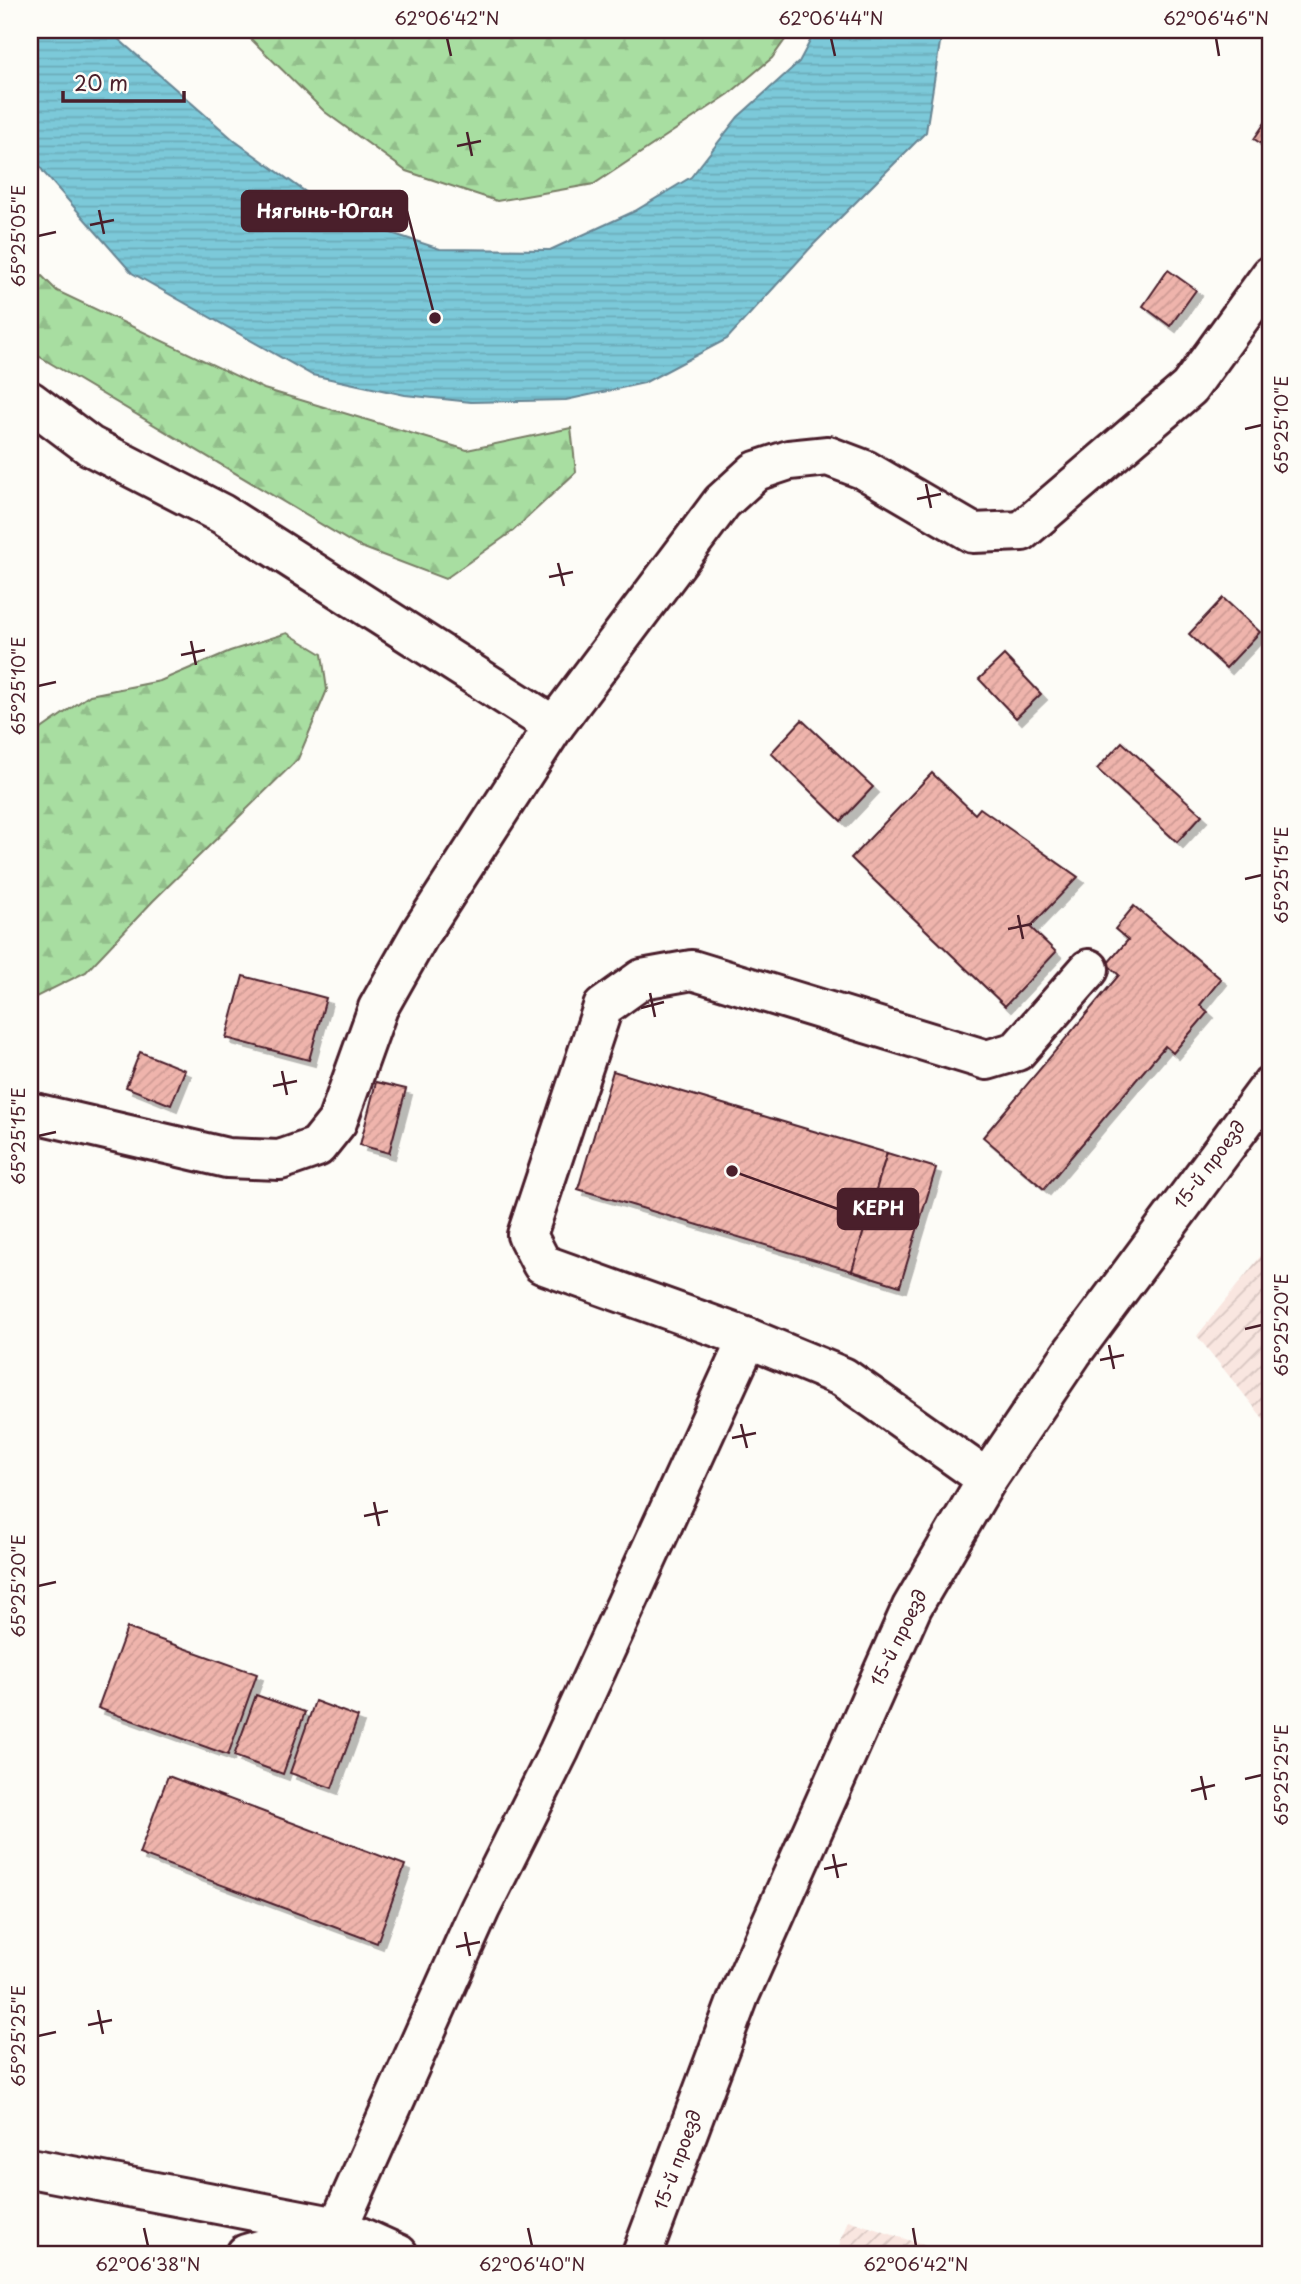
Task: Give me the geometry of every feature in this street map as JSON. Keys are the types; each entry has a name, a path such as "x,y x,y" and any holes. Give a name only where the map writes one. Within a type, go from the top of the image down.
{"main road":[{"path":"30,1112 227,1158 280,1160 317,1147 337,1122 378,1008 408,954 554,726 722,502 756,471 789,460 828,456 865,470 973,533 1022,531 1189,388 1271,275"},
{"path":"30,401 90,446 222,514 554,726"},
{"path":"986,1479 843,1377 748,1338 542,1264 527,1235 603,1007 642,979 692,970 988,1060 1017,1051 1089,969"},
{"name":"15-й проезд","path":"642,2254 739,1996 912,1606 986,1479 1072,1353 1271,1085"},
{"path":"246,2254 338,2227 480,1909 559,1751 748,1338"},
{"path":"30,2168 338,2227 398,2254"}],"shaded area":[{"path":"1271,1243 1271,1428 1197,1336"},
{"path":"848,2220 950,2254 836,2254"}],"green space":[{"path":"236,30 792,30 772,58 729,94 594,184 497,201 406,171 325,112 250,38"},
{"path":"30,264 57,291 264,389 467,450 571,428 576,472 513,531 445,579 356,545 30,351"},
{"path":"287,633 322,654 327,690 298,759 153,901 86,972 30,1000 30,737 90,695 160,681 230,651"}],"water":[{"path":"30,30 108,30 235,141 339,216 440,249 550,250 635,211 691,177 738,117 799,62 816,30 942,30 926,132 813,245 727,339 644,383 566,400 471,402 405,395 312,375 132,273 44,173 30,151"}],"building":[{"path":"1271,114 1271,150 1254,139"},
{"path":"1168,270 1196,290 1170,326 1143,306"},
{"path":"1223,598 1260,632 1226,668 1189,634"},
{"path":"1004,655 1041,694 1016,718 979,679"},
{"path":"802,720 873,787 841,821 771,753"},
{"path":"1122,742 1202,815 1177,842 1097,769"},
{"path":"932,773 975,814 980,808 1078,877 1030,927 1056,952 1005,1006 851,858"},
{"path":"1134,906 1221,979 1200,1005 1208,1012 1173,1053 1165,1046 1044,1189 983,1137 1119,975 1107,964 1128,940 1115,929"},
{"path":"243,976 326,998 309,1060 226,1038"},
{"path":"140,1052 185,1070 171,1105 126,1087"},
{"path":"613,1071 887,1153 852,1271 578,1189"},
{"path":"376,1082 406,1089 389,1153 360,1145"},
{"path":"887,1153 936,1168 900,1286 852,1271"},
{"path":"127,1628 257,1674 228,1755 98,1708"},
{"path":"256,1695 305,1712 283,1774 234,1756"},
{"path":"315,1701 358,1717 332,1788 290,1773"},
{"path":"168,1776 405,1865 377,1943 139,1854"}],"place":[{"name":"Нягынь-Юган","path":"435,318"},
{"name":"КЕРН","path":"732,1171"}]}
